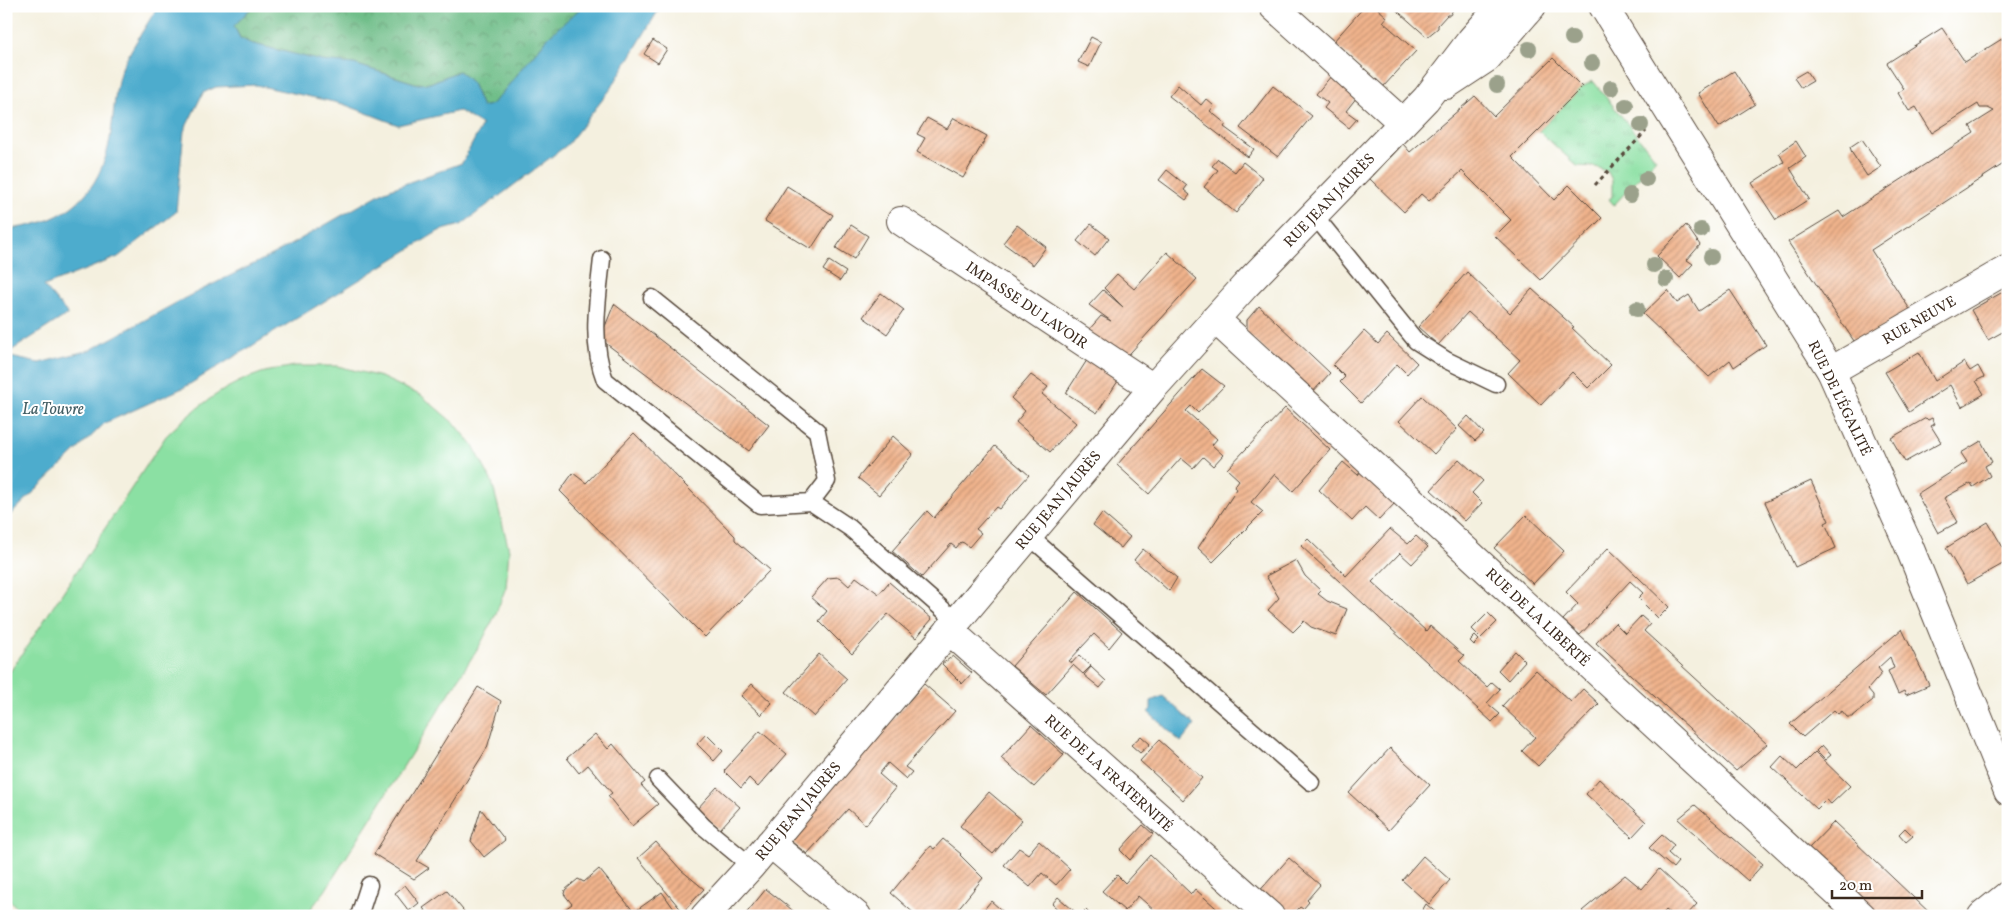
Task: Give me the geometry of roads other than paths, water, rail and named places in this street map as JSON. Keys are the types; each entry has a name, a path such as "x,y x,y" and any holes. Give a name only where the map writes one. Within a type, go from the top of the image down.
{"street":[{"path":"1273,6 1402,123"},
{"name":"RUE JEAN JAURÈS","path":"705,916 751,866 1153,388 1215,319 1426,99 1471,40 1501,6"},
{"name":"RUE JEAN JAURÈS","path":"1426,99 1487,58 1532,6"},
{"name":"RUE DE L'ÉGALITÉ","path":"1603,6 1830,371 1908,544 2008,791"},
{"name":"IMPASSE DU LAVOIR","path":"901,221 1153,388"},
{"name":"RUE NEUVE","path":"1830,371 2008,269"},
{"name":"RUE DE LA LIBERTÉ","path":"1215,319 1862,916"},
{"name":"RUE DE LA FRATERNITÉ","path":"953,626 1270,916"},
{"path":"770,843 857,916"},
{"path":"1982,916 2008,896"}],"lane":[{"path":"1314,215 1416,341 1446,360 1496,384"},
{"path":"602,259 596,325 600,368 605,380 760,505 811,502 850,528 953,626"},
{"path":"652,298 817,431 827,481 811,502"},
{"path":"1028,536 1311,782"},
{"path":"658,779 704,827 751,866"},
{"path":"360,916 369,885"}],"water":[{"name":"La Touvre","path":"158,6 253,6 234,26 240,38 250,43 322,61 354,64 418,84 430,83 459,71 472,83 482,107 490,105 497,99 549,36 583,6 661,6 610,90 567,145 461,225 439,231 185,387 105,423 6,519 6,356 39,363 90,350 185,298 274,254 385,191 462,163 482,125 459,111 398,125 343,104 256,85 216,87 203,93 184,131 176,212 118,257 44,286 68,314 6,354 6,229 25,227 58,216 84,196 94,182 102,167 108,148 120,73"},
{"path":"1163,696 1195,725 1181,742 1148,712 1151,709 1151,701"}]}
